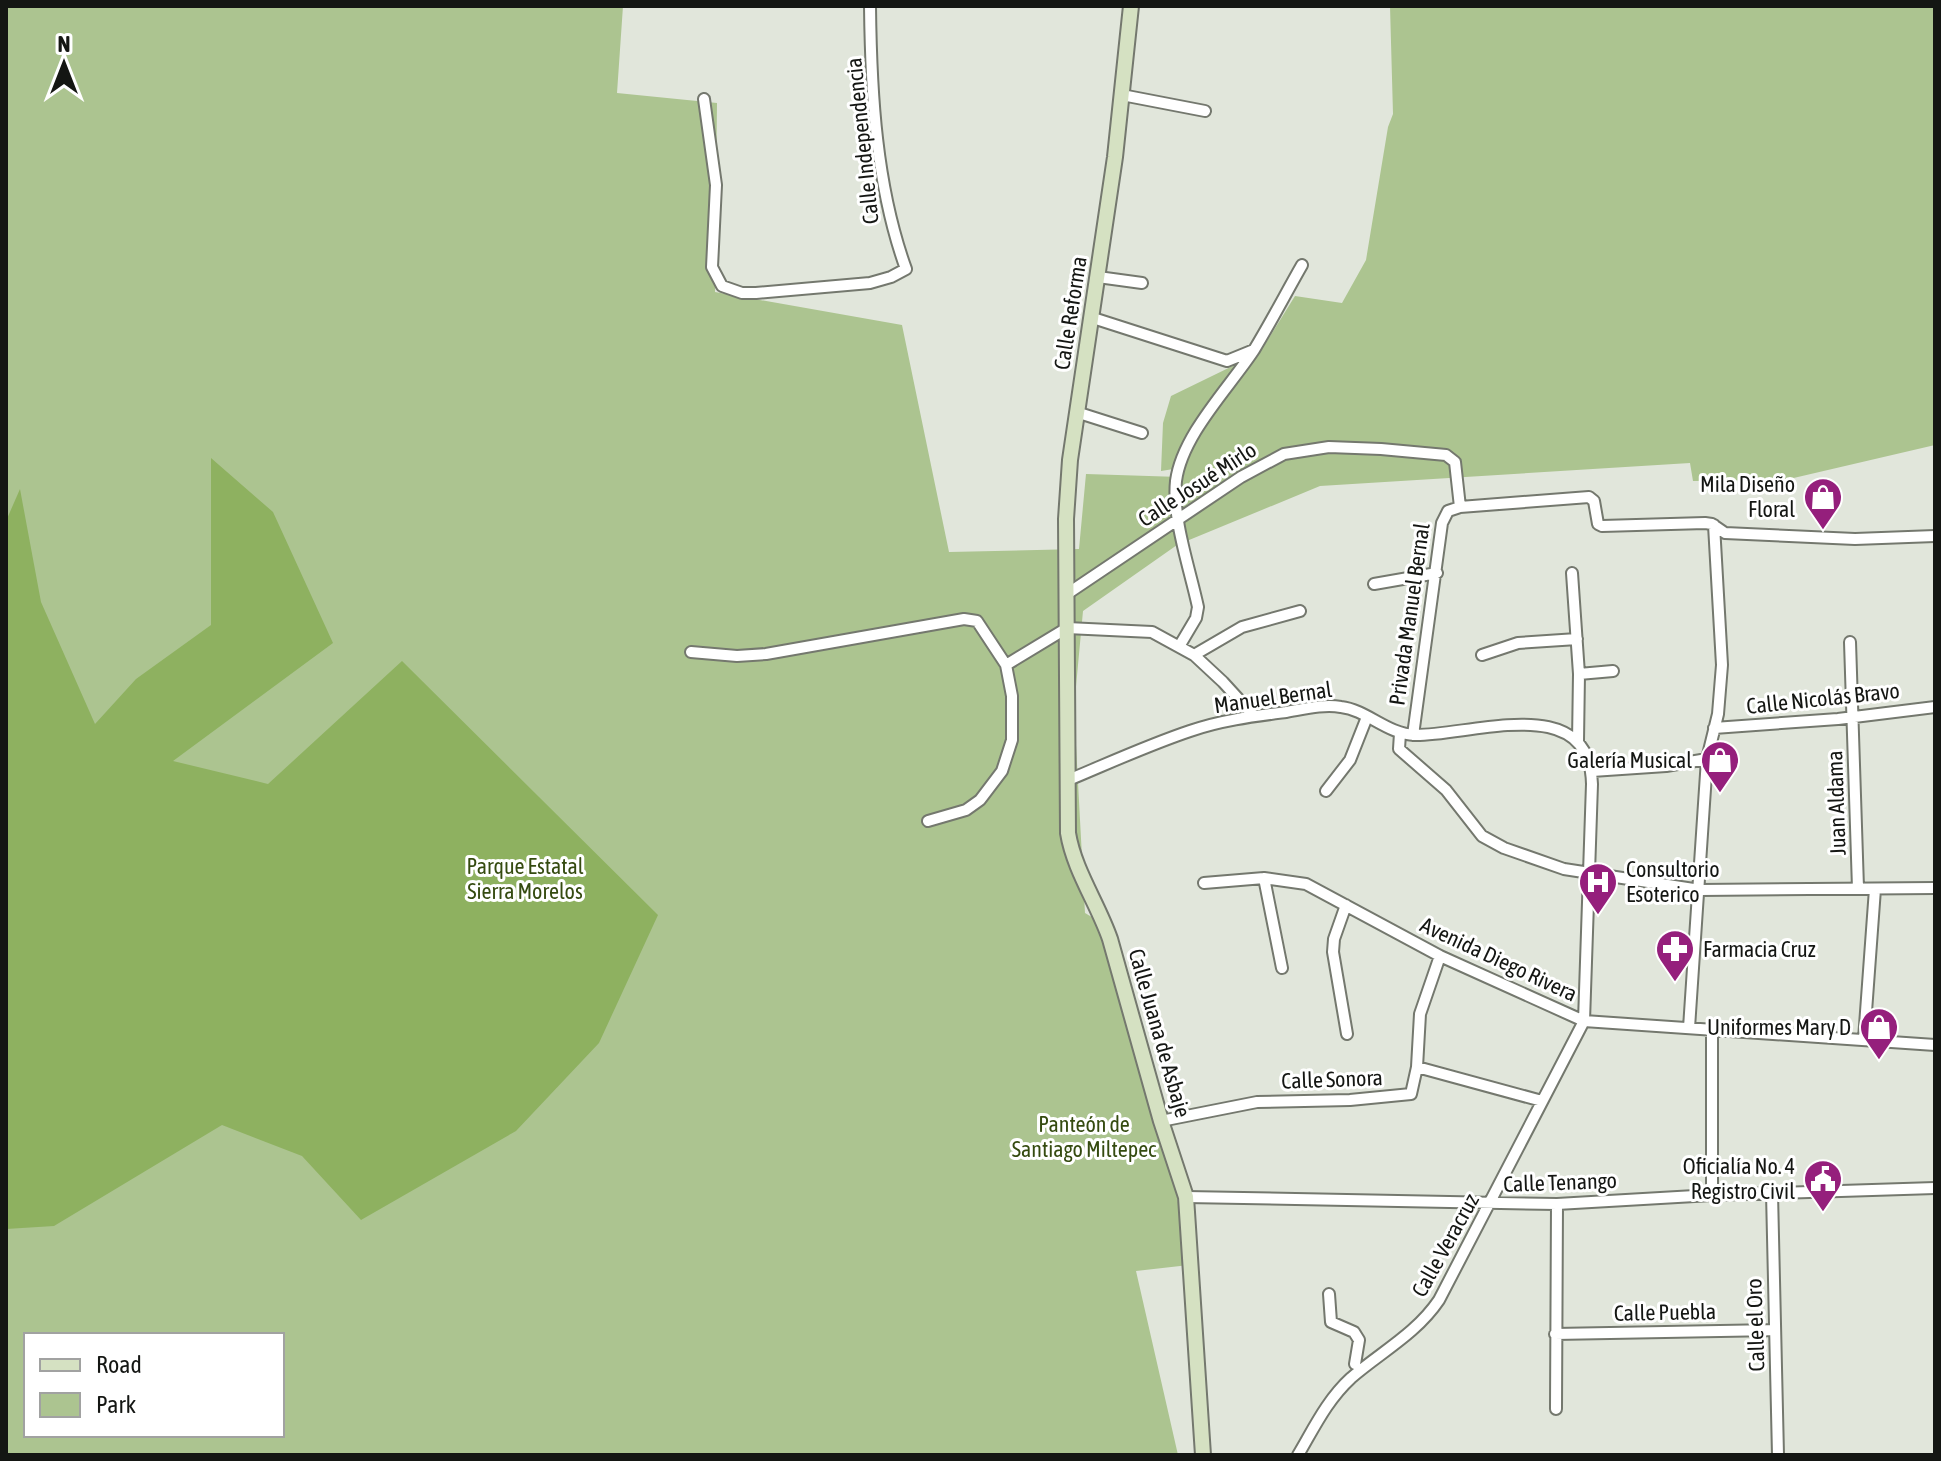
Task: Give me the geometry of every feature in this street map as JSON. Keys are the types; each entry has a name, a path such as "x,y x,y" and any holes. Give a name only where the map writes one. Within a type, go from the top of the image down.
{"street":[{"name":"Calle Independencia","path":"704,99 716,185 710,255 715,278 722,286 742,293 756,293 842,286 884,280 906,269 886,206 875,107 870,6"},
{"name":"Calle Reforma","path":"1067,628 1066,519 1076,412 1093,318 1131,6"},
{"path":"1122,95 1205,111"},
{"path":"1180,645 1196,618 1198,607 1178,519 1176,481 1187,450 1211,409 1254,350 1302,265"},
{"path":"1098,277 1142,283"},
{"path":"1093,318 1227,361 1254,350"},
{"path":"1076,412 1142,433"},
{"name":"Calle Josué Mirlo","path":"1067,594 1265,462 1284,454 1309,449 1418,451 1446,455 1455,462"},
{"name":"Privada Manuel Bernal","path":"1413,735 1444,515 1460,507 1455,462"},
{"path":"1460,507 1589,497 1594,501 1598,524 1602,526 1705,523 1725,533 1855,539 1935,536"},
{"path":"1689,1028 1707,759 1722,665 1714,525"},
{"path":"1374,584 1437,573"},
{"path":"1572,573 1579,674 1578,741 1592,771 1584,1021"},
{"path":"1194,655 1242,627 1300,611"},
{"path":"691,652 737,656 766,654 971,619 981,626 1006,665 1012,696 1012,740 1002,771 980,800 966,810 928,821"},
{"path":"1006,665 1067,628 1145,631 1159,634 1194,655 1254,716"},
{"name":"Calle Juana de Asbaje","path":"1067,628 1066,781 1070,843 1110,939 1161,1121 1186,1197 1203,1455"},
{"path":"1482,655 1518,643 1577,639"},
{"name":"Juan Aldama","path":"1850,642 1858,888"},
{"path":"1579,674 1613,671"},
{"name":"Manuel Bernal","path":"1066,781 1191,730 1254,716 1331,706 1350,708 1400,733 1413,735 1505,725 1547,728 1565,732 1578,741"},
{"name":"Calle Nicolás Bravo","path":"1714,728 1935,707"},
{"path":"1326,791 1350,760 1367,717"},
{"path":"1400,733 1399,749 1446,790 1482,836 1504,848 1588,875 1700,890 1935,888"},
{"path":"1592,771 1666,766 1707,759"},
{"path":"1264,878 1282,968"},
{"name":"Avenida Diego Rivera","path":"1204,883 1264,878 1306,884 1440,956 1584,1021 1935,1045"},
{"path":"1864,1039 1875,889"},
{"path":"1346,905 1334,939 1333,952 1347,1034"},
{"name":"Calle Sonora","path":"1161,1121 1257,1102 1407,1096 1413,1091 1417,1067 1420,1014 1440,956"},
{"name":"Calle Veracruz","path":"1298,1455 1325,1408 1350,1380 1417,1328 1429,1315 1584,1021"},
{"path":"1712,1029 1712,1195"},
{"path":"1417,1067 1542,1101"},
{"name":"Calle Tenango","path":"1186,1197 1557,1204 1712,1195 1935,1188"},
{"name":"Calle el Oro","path":"1772,1193 1778,1455"},
{"path":"1556,1409 1557,1204"},
{"path":"1329,1294 1331,1322 1354,1332 1359,1340 1355,1364"},
{"name":"Calle Puebla","path":"1555,1334 1775,1330"}],"green space":[{"name":"Parque Estatal Sierra Morelos","path":"6,6 623,6 617,93 717,103 715,292 902,325 949,552 1079,549 1086,474 1180,477 1186,467 1161,471 1163,423 1171,396 1257,357 1295,296 1342,303 1366,260 1388,127 1393,114 1390,6 1935,6 1935,445 1785,480 1693,481 1690,463 1320,486 1177,545 1083,611 1074,708 1085,913 1107,926 1179,1191 1176,1191 1189,1265 1136,1271 1178,1455 6,1455"},
{"path":"211,458 273,512 333,643 173,761 268,784 402,661 658,915 599,1043 516,1131 361,1220 302,1156 222,1125 54,1226 6,1229 6,521 20,489 41,602 95,724 136,679 211,625"}],"place":[{"name":"Mila Diseño Floral","path":"1823,531"},
{"name":"Galería Musical","path":"1720,794"},
{"name":"Consultorio Esoterico","path":"1598,916"},
{"name":"Farmacia Cruz","path":"1675,983"},
{"name":"Uniformes Mary D","path":"1879,1061"},
{"name":"Oficialía No. 4 Registro Civil","path":"1823,1213"}],"park label":[{"name":"Panteón de Santiago Miltepec","path":"1084,1136"}]}
